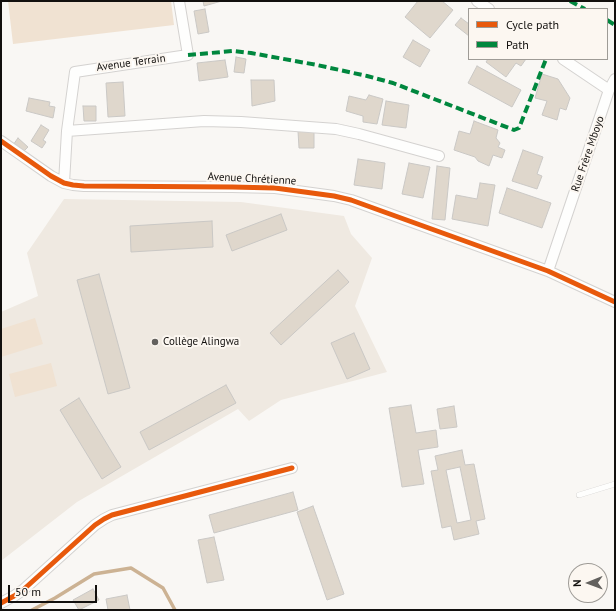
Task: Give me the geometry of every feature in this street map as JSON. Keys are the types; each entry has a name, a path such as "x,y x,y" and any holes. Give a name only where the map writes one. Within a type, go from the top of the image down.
{"street":[{"name":"Avenue Terrain","path":"67,131 75,72 188,55 179,1"},
{"path":"478,1 488,8"},
{"path":"564,60 609,90"},
{"name":"Rue Frère Mboyo","path":"548,271 609,90 615,79"},
{"path":"64,183 67,131 204,121 241,122 336,129 439,156"},
{"name":"Avenue Chrétienne","path":"1,141 64,183 84,186 232,186 275,188 334,196 358,203 548,271 615,302"},
{"path":"1,602 23,590 95,525 112,515 292,468"}],"lane":[{"path":"579,495 615,484"}],"shaded area":[{"path":"8,1 171,1 174,25 13,44"},
{"path":"64,199 241,202 344,216 351,234 372,258 355,306 387,372 281,400 249,421 238,409 77,502 1,561 1,312 38,296 27,253"},
{"path":"35,318 43,344 1,357 1,329"},
{"path":"51,363 57,386 15,397 9,374"}],"building":[{"path":"203,1 222,1 204,6"},
{"path":"418,1 442,1 453,10 430,38 405,17"},
{"path":"205,9 209,32 198,34 194,11"},
{"path":"461,18 468,23 468,35 455,25"},
{"path":"413,40 430,50 420,67 403,57"},
{"path":"236,57 246,59 244,73 234,72"},
{"path":"225,60 228,77 199,81 197,63"},
{"path":"487,60 525,60 521,66 516,63 506,77 486,62"},
{"path":"477,66 521,90 512,107 468,83"},
{"path":"542,74 558,79 570,98 566,110 560,108 557,120 542,115 547,101 535,98"},
{"path":"251,80 274,80 275,101 252,106"},
{"path":"123,82 125,116 108,117 106,83"},
{"path":"369,95 383,99 377,124 363,122 363,116 346,111 349,96 366,100"},
{"path":"29,98 50,102 49,106 55,107 53,118 26,111"},
{"path":"386,101 409,105 406,128 382,125"},
{"path":"83,106 96,106 96,121 84,121"},
{"path":"474,121 498,130 496,138 500,143 498,147 505,150 502,158 493,155 489,166 478,161 475,157 454,150 459,131 470,134"},
{"path":"41,125 49,130 43,140 46,142 42,148 31,141"},
{"path":"298,131 314,132 314,148 299,148"},
{"path":"18,138 28,147 22,153 13,145"},
{"path":"523,150 543,157 537,174 542,176 537,189 512,181"},
{"path":"358,159 385,163 382,189 354,185"},
{"path":"409,163 430,167 423,198 402,194"},
{"path":"437,166 450,168 445,220 432,219"},
{"path":"480,183 495,185 488,226 452,219 456,195 477,199"},
{"path":"507,188 551,203 542,228 499,213"},
{"path":"281,214 287,230 232,251 226,235"},
{"path":"212,221 213,247 131,252 130,226"},
{"path":"338,270 349,282 281,345 270,333"},
{"path":"99,274 130,388 108,394 77,280"},
{"path":"354,333 370,369 347,379 331,343"},
{"path":"226,385 236,403 149,450 140,432"},
{"path":"79,398 121,467 102,479 60,410"},
{"path":"411,405 416,433 436,430 438,447 418,450 424,484 402,487 389,408"},
{"path":"454,406 457,427 440,429 437,409"},
{"path":"462,450 465,465 474,464 485,519 476,521 479,534 454,540 451,526 442,528 431,471 438,470 435,456","holes":["460,467 471,520 457,523 446,470"]},
{"path":"293,492 298,510 214,533 209,515"},
{"path":"313,506 344,594 327,600 297,512"},
{"path":"214,537 224,580 207,583 198,540"},
{"path":"93,589 99,600 79,610 73,600"},
{"path":"127,595 130,610 108,610 106,599"}],"waterway":[{"path":"32,610 94,574 131,568 163,588 175,610"}],"marked path":[{"path":"570,1 583,8"},
{"path":"608,21 615,25"},
{"path":"188,55 233,51 251,53 367,76 393,83 514,130 519,128 546,60"}],"cycle path":[{"path":"1,141 51,176 64,183 73,185 275,188 334,196 351,200 548,271 615,302"},
{"path":"1,603 23,590 95,525 112,515 292,468"}],"place":[{"name":"Collège Alingwa","path":"155,342"}]}
